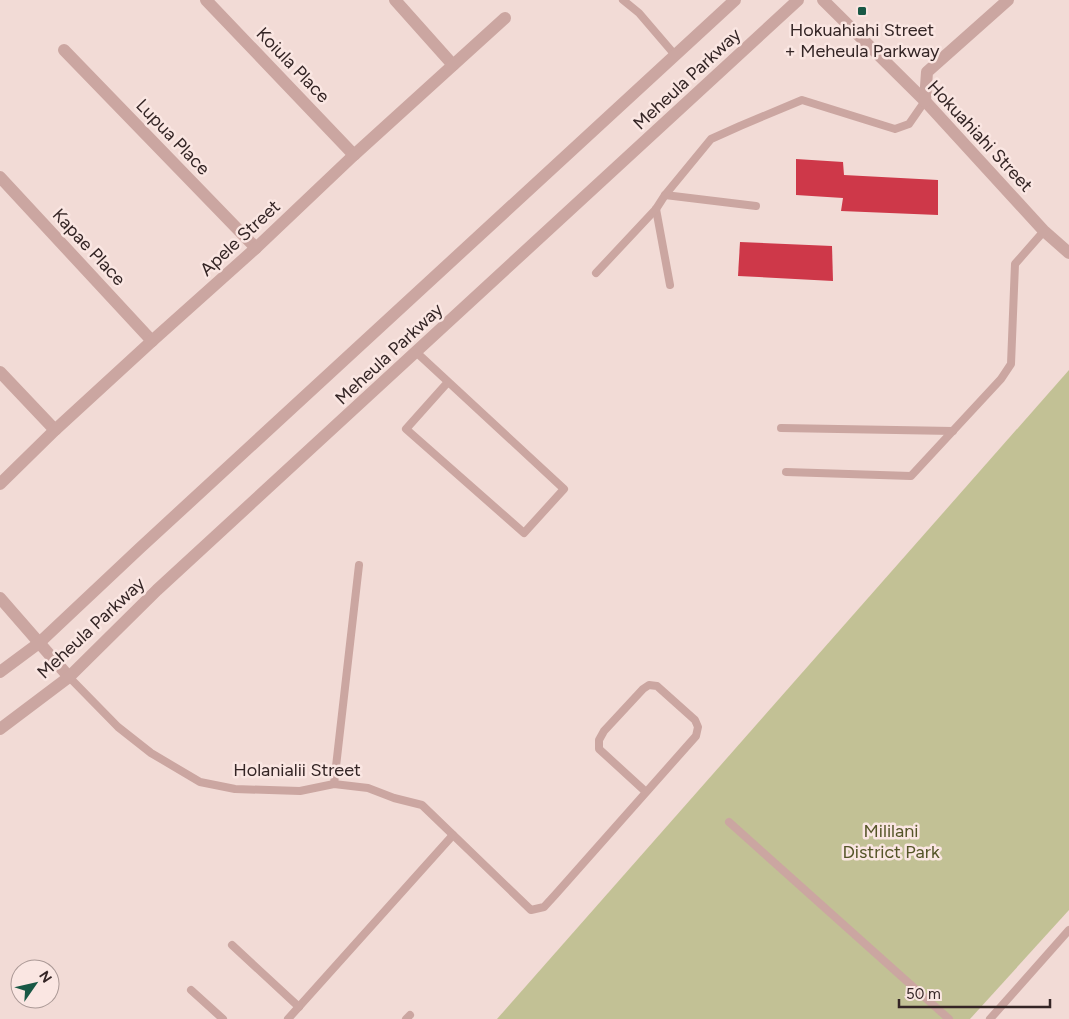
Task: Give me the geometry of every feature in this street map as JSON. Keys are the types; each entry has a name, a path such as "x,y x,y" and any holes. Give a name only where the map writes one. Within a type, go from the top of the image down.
{"street":[{"name":"Koiula Place","path":"206,0 354,155"},
{"path":"396,0 453,65"},
{"name":"Meheula Parkway","path":"0,672 39,643 735,0"},
{"name":"Meheula Parkway","path":"0,729 69,677 157,590 798,0"},
{"name":"Hokuahiahi Street","path":"823,0 925,101 1044,231 1069,253"},
{"path":"925,101 927,72 1008,0"},
{"name":"Apele Street","path":"0,484 152,340 256,248 354,155 505,18"},
{"name":"Lupua Place","path":"64,50 256,248"},
{"name":"Kapae Place","path":"0,177 152,340"},
{"path":"0,372 55,430"},
{"name":"Holanialii Street","path":"0,598 69,677"}],"lane":[{"path":"623,0 639,13 675,55"},
{"path":"596,273 656,209 665,195 711,139 802,100 895,129 909,124 925,101"},
{"path":"665,195 756,206"},
{"path":"656,209 670,285"},
{"path":"786,472 911,476 1001,379 1011,364 1015,264 1044,231"},
{"path":"416,352 564,489 524,534 406,429 448,382"},
{"path":"781,428 953,431"},
{"path":"334,784 359,565"},
{"name":"Holanialii Street","path":"69,677 118,727 151,753 200,782 235,789 300,791 334,784 368,788 394,798 422,805 531,910 544,907 696,736 698,727 695,720 658,686 649,685 604,731 599,740 599,749 646,792"},
{"path":"728,822 949,1019"},
{"path":"288,1019 453,835"},
{"path":"990,1019 1069,930"},
{"path":"232,945 299,1007"},
{"path":"191,990 223,1019"}],"green space":[{"name":"Mililani District Park","path":"1069,370 1069,910 970,1019 497,1019"}],"building":[{"path":"796,159 843,162 844,175 938,180 938,215 841,211 843,198 796,195"},
{"path":"740,242 832,246 833,281 738,276"}],"place":[{"name":"Hokuahiahi Street + Meheula Parkway","path":"862,11"}]}
